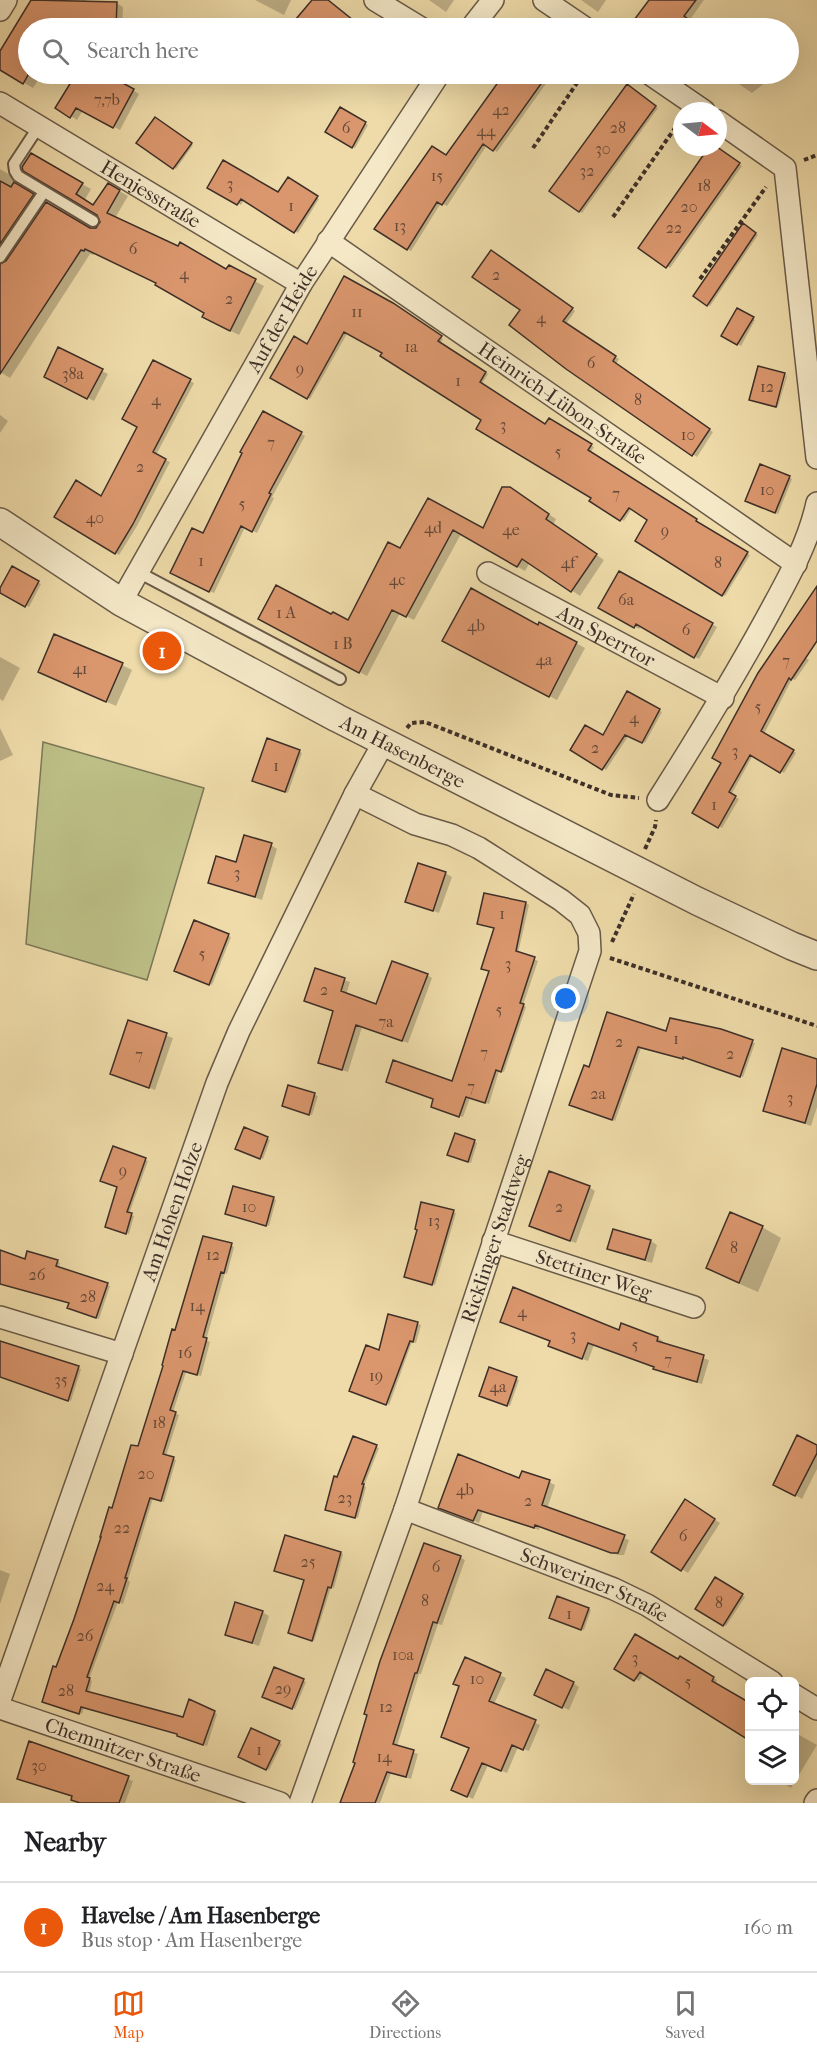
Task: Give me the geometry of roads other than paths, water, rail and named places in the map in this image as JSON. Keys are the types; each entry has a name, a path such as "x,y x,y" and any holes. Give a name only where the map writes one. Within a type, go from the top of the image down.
{"street":[{"path":"0,10 6,0"},
{"path":"375,0 405,18"},
{"path":"479,18 493,0"},
{"path":"544,0 570,18"},
{"name":"Auf der Heide","path":"121,602 301,284 432,84"},
{"path":"665,84 691,102"},
{"name":"Henjesstraße","path":"0,103 301,284"},
{"path":"727,127 785,168 817,458"},
{"name":"Heinrich-Lübon-Straße","path":"328,241 796,564"},
{"path":"658,800 723,698 796,564 812,526 817,503"},
{"name":"Am Hasenberge","path":"0,522 121,602 394,737 697,901 817,956"},
{"name":"Am Sperrtor","path":"488,573 723,698"},
{"name":"Am Hohen Holze","path":"0,1700 9,1646 122,1354 217,1083 239,1031 355,794 394,737"},
{"name":"Ricklinger Stadtweg","path":"300,1803 405,1509 590,951 589,933 580,915 561,900 478,848 452,835 415,824 355,794"},
{"name":"Stettiner Weg","path":"494,1241 694,1307"},
{"path":"0,1317 122,1354"},
{"name":"Schweriner Straße","path":"405,1509 614,1589 647,1605 764,1677"},
{"path":"799,1698 817,1709"},
{"name":"Chemnitzer Straße","path":"0,1708 280,1803"}],"lane":[{"path":"39,126 14,164 15,171 18,176 93,221"},
{"path":"0,257 44,192"},
{"path":"138,572 340,679"}],"place":[{"name":"Havelse / Am Hasenberge","path":"162,651"}]}
